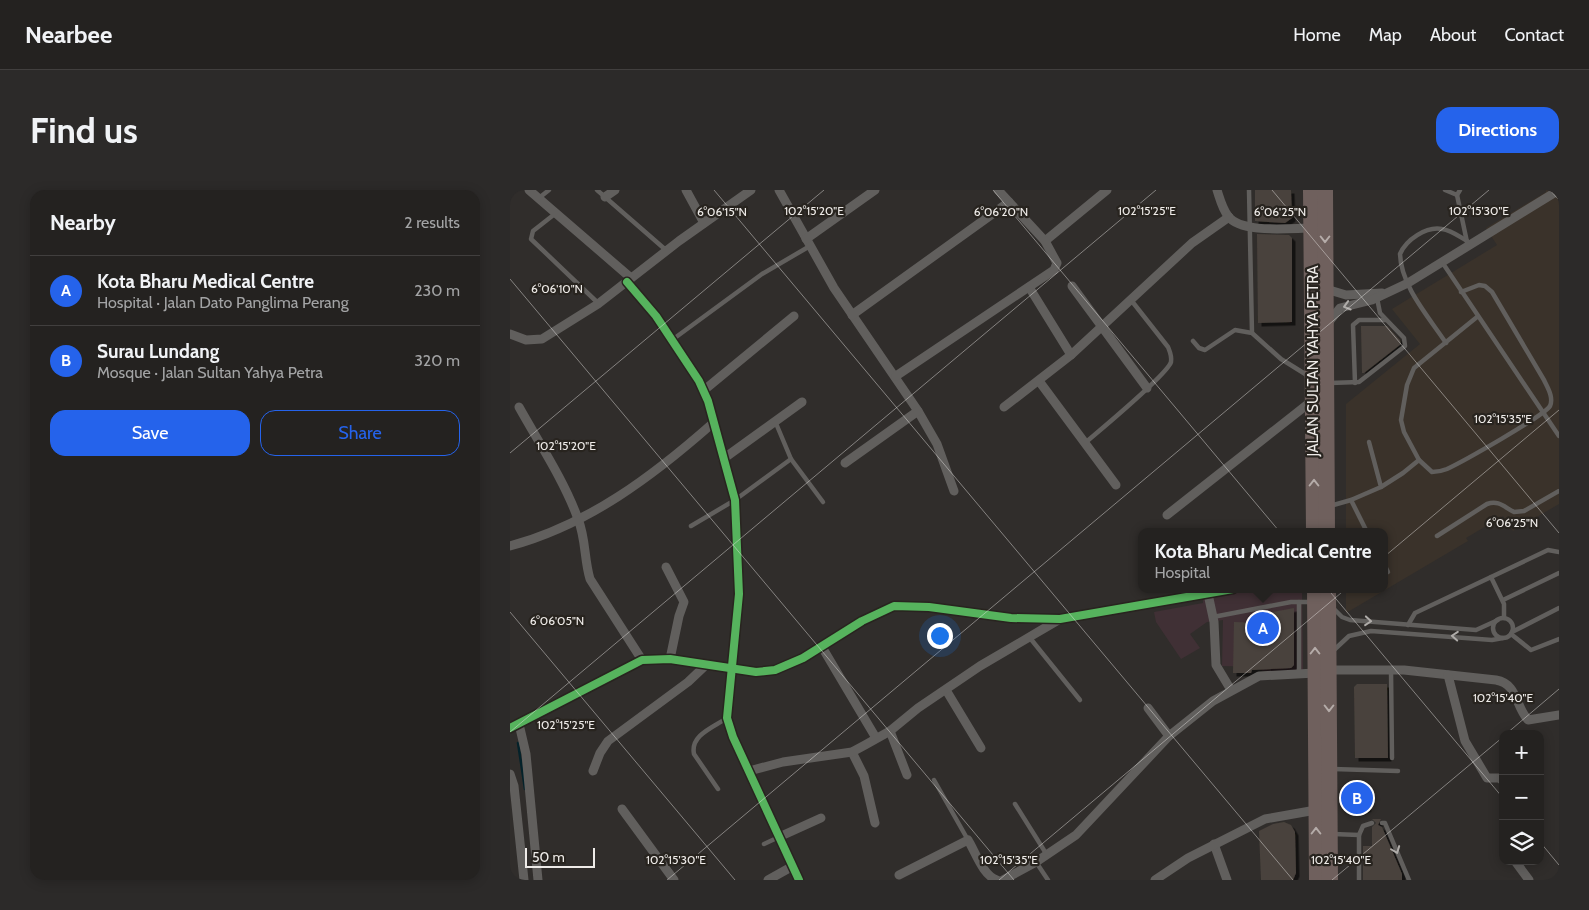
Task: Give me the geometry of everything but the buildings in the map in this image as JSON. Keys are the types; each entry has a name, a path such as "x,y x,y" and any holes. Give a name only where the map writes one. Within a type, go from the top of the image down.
{"highway":[{"name":"JALAN SULTAN YAHYA PETRA","path":"1311,190 1327,528"},
{"name":"JALAN SULTAN YAHYA PETRA","path":"1314,528 1313,400 1320,381 1326,326 1325,190"},
{"path":"1317,597 1317,880"},
{"path":"1318,670 1329,768 1330,880"}],"street":[{"path":"529,190 629,280 672,340 703,391 735,500 738,594 727,718 733,737 799,880"},
{"path":"605,197 615,190"},
{"path":"686,190 704,223"},
{"path":"510,334 526,340 537,341 598,304 704,223 751,190"},
{"path":"779,190 852,315 896,376 918,411 937,444 954,491"},
{"path":"808,242 875,190"},
{"path":"896,376 1054,270 1057,263 1045,241 998,190"},
{"path":"1045,241 1107,190"},
{"path":"1217,190 1229,217 1249,227 1312,228"},
{"path":"1326,326 1340,308 1377,298 1408,283 1468,243 1559,190"},
{"path":"852,315 1009,202"},
{"path":"1004,407 1039,381 1102,328 1192,243 1229,217"},
{"path":"1030,286 1071,355"},
{"path":"1072,286 1147,388"},
{"path":"1326,289 1346,295 1387,293"},
{"path":"703,391 794,316"},
{"path":"1039,381 1116,486"},
{"path":"1167,515 1313,400"},
{"path":"723,459 802,402"},
{"path":"518,407 578,518 586,548 590,579 642,660"},
{"path":"845,463 918,411"},
{"path":"510,546 557,532 578,518 609,503 634,487 713,423"},
{"path":"666,567 684,602 679,616 670,659"},
{"path":"510,728 642,660 670,659 732,670 756,672 775,670 822,647 862,620 894,606 929,607 1011,618 1060,619 1205,593"},
{"path":"1211,593 1216,665 1231,690"},
{"path":"750,771 783,762 852,752 890,731 918,708 980,666 1060,619"},
{"path":"822,647 876,738"},
{"path":"593,771 600,753 608,741 688,682 706,664"},
{"path":"1003,880 1047,855 1092,820 1138,766 1169,736 1213,701 1259,676 1318,670 1391,670 1496,680 1508,684 1528,720 1559,715"},
{"path":"1448,675 1465,741 1487,778 1499,780"},
{"path":"946,690 981,748"},
{"path":"1148,708 1169,736"},
{"path":"519,724 526,754 538,880"},
{"path":"890,731 908,775"},
{"path":"852,752 864,776 875,823"},
{"path":"510,774 514,786 524,880"},
{"path":"622,809 674,880"},
{"path":"1155,880 1214,844 1265,819 1316,810"},
{"path":"779,836 821,818"},
{"path":"899,875 968,840 984,868 992,879 996,880"},
{"path":"1214,844 1227,880"},
{"path":"1518,865 1529,880"},
{"path":"768,880 793,866"}],"lane":[{"path":"539,198 549,190"},
{"path":"597,190 667,251"},
{"path":"1249,190 1252,333"},
{"path":"1446,190 1458,192 1468,243"},
{"path":"556,213 533,231 531,240 598,304"},
{"path":"1446,342 1408,283 1400,263 1400,254 1413,238 1424,231 1443,228 1468,243"},
{"path":"672,340 808,242"},
{"path":"1442,262 1559,436"},
{"path":"1461,292 1479,285 1486,286 1492,292 1550,393 1549,407 1441,472 1432,472 1419,460 1404,432 1401,420 1407,385 1414,368 1478,317"},
{"path":"1193,341 1199,348 1205,350 1235,330 1252,333 1281,359 1320,381 1355,383 1363,380 1405,346 1404,338 1379,312 1377,298"},
{"path":"1085,444 1147,388 1171,362 1168,347 1131,300"},
{"path":"1355,383 1353,325 1360,320 1386,320"},
{"path":"775,421 791,459 823,502"},
{"path":"1369,442 1381,486"},
{"path":"691,526 735,500 791,459"},
{"path":"1327,506 1351,500 1381,486 1403,474 1419,460"},
{"path":"1437,536 1487,504 1501,503 1514,512 1524,511 1559,491"},
{"path":"1351,500 1365,528"},
{"path":"1408,625 1415,613 1548,550 1559,552"},
{"path":"1503,600 1559,573"},
{"path":"1492,577 1503,600 1501,619 1494,624 1494,631 1497,636 1503,638"},
{"path":"1213,617 1317,597 1337,613 1350,620 1476,630 1501,619"},
{"path":"1318,670 1344,639 1355,634 1371,631 1492,640 1503,638 1559,608"},
{"path":"1501,619 1511,624 1511,633 1531,650 1559,639"},
{"path":"1030,638 1080,700"},
{"path":"1391,670 1392,758"},
{"path":"718,789 694,754 692,748 698,738 727,718"},
{"path":"1329,768 1398,770"},
{"path":"934,780 968,840"},
{"path":"1015,804 1047,855"},
{"path":"1382,823 1385,822 1409,880"},
{"path":"1359,880 1359,835 1363,826 1372,823"},
{"path":"1330,834 1359,835"},
{"path":"764,844 779,836"},
{"path":"1036,862 1048,880"}],"shaded area":[{"path":"1546,190 1559,190 1559,504 1513,531 1503,516 1466,538 1468,541 1388,588 1388,528 1346,528 1346,404 1420,344 1392,309 1497,245 1486,228 1546,192"},
{"path":"1236,593 1302,593 1303,671 1262,671 1262,667 1222,666 1223,620 1207,622 1190,634 1200,648 1181,659 1156,622 1154,612 1203,603 1203,598"},
{"path":"1346,593 1380,593 1346,613"}],"waterway":[{"path":"518,743 525,789"}],"cycle path":[{"path":"627,282 656,316 699,381 708,401 735,500 739,594 727,718 733,737 799,880"},
{"path":"510,728 642,660 670,659 756,672 775,670 803,658 862,621 894,606 929,607 1011,618 1060,619 1210,593"}],"place":[{"name":"Kota Bharu Medical Centre","path":"1263,628"},
{"name":"Surau Lundang","path":"1357,798"}]}
